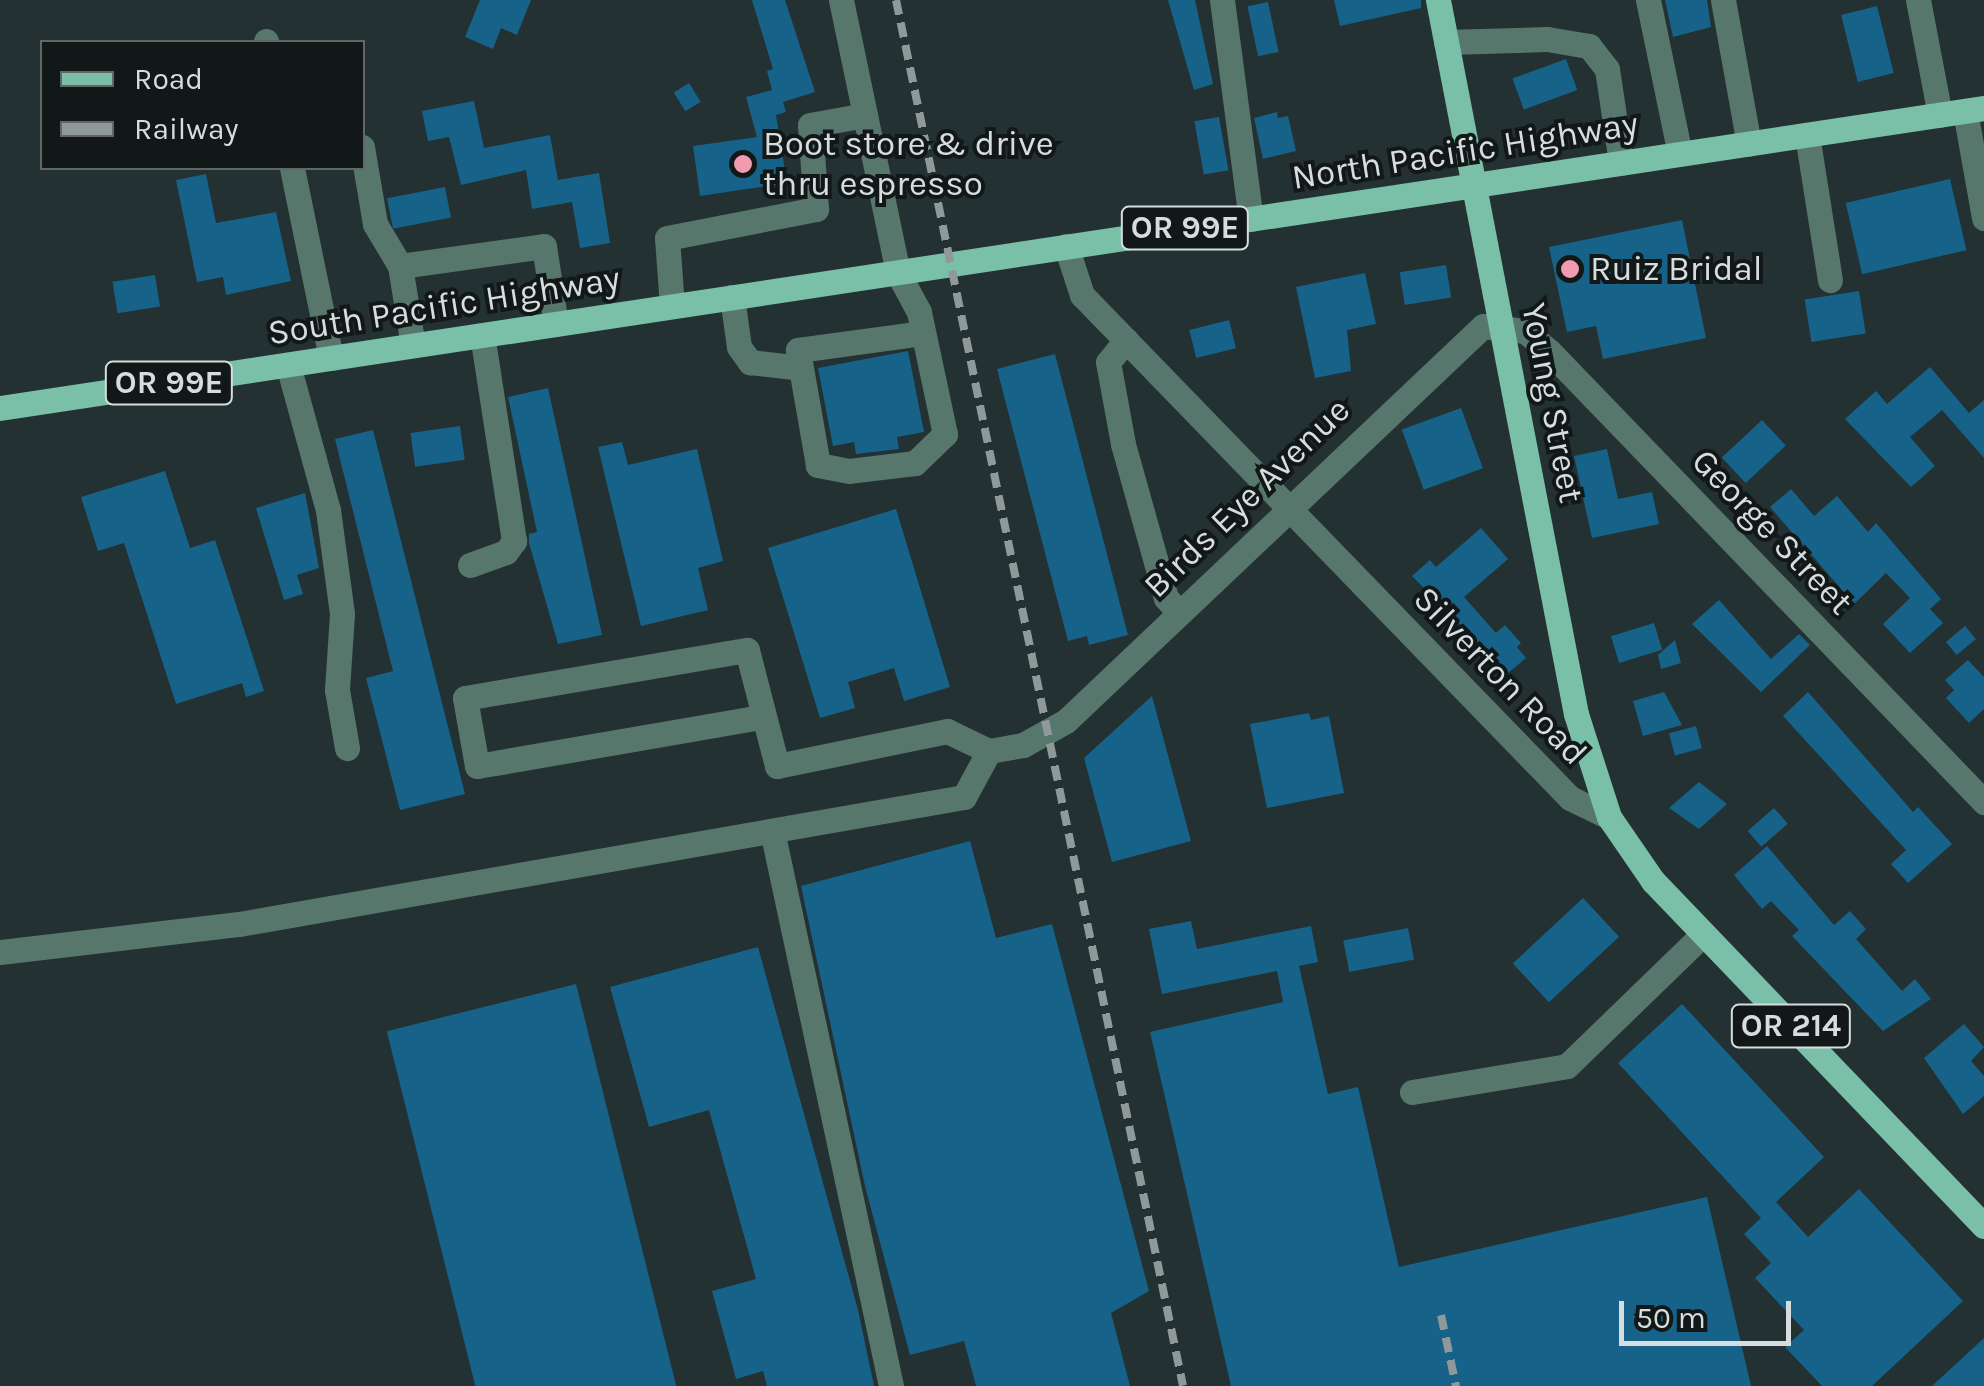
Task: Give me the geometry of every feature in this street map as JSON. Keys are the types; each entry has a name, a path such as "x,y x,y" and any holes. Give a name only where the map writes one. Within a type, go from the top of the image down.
{"main road":[{"name":"Young Street","path":"1438,0 1576,714 1609,817"},
{"name":"North Pacific Highway","path":"898,273 1963,111"},
{"name":"South Pacific Highway","path":"0,408 898,273"},
{"name":"Silverton Road","path":"1609,817 1638,863 1703,934 1984,1226"}],"street":[{"path":"842,0 898,273 919,312 944,434 915,463 848,472 818,464 798,350 922,332"},
{"path":"1222,0 1251,219"},
{"path":"1648,0 1680,154"},
{"path":"1723,0 1749,144"},
{"path":"1918,0 1963,111 1984,218"},
{"path":"1446,42 1547,38 1589,46 1606,69 1621,163"},
{"path":"672,306 667,238 816,209 810,125 865,115"},
{"path":"1807,134 1830,280"},
{"path":"365,165 375,224 400,266 413,346"},
{"path":"292,170 330,358"},
{"path":"400,266 544,246 556,324"},
{"name":"Silverton Road","path":"1066,246 1082,294 1570,798 1609,817"},
{"path":"732,297 739,347 750,362 801,368"},
{"name":"Birds Eye Avenue","path":"989,752 1046,733 1179,612 1468,334 1501,326"},
{"name":"George Street","path":"1501,326 1525,332 1550,352 1984,802"},
{"path":"470,564 506,552 514,541 482,335"},
{"path":"1126,340 1108,362 1120,427 1166,598 1179,612"},
{"path":"288,364 328,510 342,614 337,690 347,748"},
{"path":"0,952 240,924 773,835 964,797 989,752 947,730 777,766 761,717 747,650 465,698 477,766 761,717"},
{"path":"773,835 891,1386"},
{"path":"1412,1092 1567,1066 1703,934"}],"building":[{"path":"480,0 531,0 517,35 501,28 493,49 465,37"},
{"path":"752,0 785,0 815,92 783,102 786,112 776,115 787,183 700,196 693,146 757,137 746,97 772,90 767,71 773,69"},
{"path":"1168,0 1195,0 1213,84 1194,90"},
{"path":"1334,0 1421,0 1421,8 1340,26"},
{"path":"1665,0 1707,0 1711,27 1673,37"},
{"path":"1268,2 1279,52 1258,56 1247,6"},
{"path":"1877,6 1894,73 1858,82 1841,15"},
{"path":"1566,59 1577,90 1524,110 1512,78"},
{"path":"689,83 701,102 685,111 674,93"},
{"path":"474,101 484,148 550,135 558,180 599,173 610,243 580,248 572,202 532,209 526,170 461,185 449,137 428,141 422,111"},
{"path":"1277,112 1278,118 1288,116 1296,151 1263,159 1254,118"},
{"path":"1219,117 1228,170 1204,175 1194,121"},
{"path":"206,174 216,223 276,212 291,281 226,295 223,277 197,282 176,180"},
{"path":"1950,179 1966,250 1862,274 1846,203"},
{"path":"445,187 451,217 393,229 387,198"},
{"path":"1682,220 1706,338 1603,359 1596,326 1567,332 1549,247"},
{"path":"1446,265 1451,298 1405,305 1400,272"},
{"path":"1365,273 1376,324 1347,330 1351,371 1315,378 1296,287"},
{"path":"155,275 160,307 118,313 113,282"},
{"path":"1859,291 1866,333 1811,342 1805,300"},
{"path":"1229,320 1236,348 1196,358 1189,330"},
{"path":"908,351 924,432 897,437 899,449 856,454 854,442 833,446 818,368"},
{"path":"1055,354 1128,635 1089,645 1087,636 1068,641 997,369"},
{"path":"1930,367 1969,413 1984,400 1984,458 1942,410 1910,437 1935,466 1911,487 1845,419 1876,391 1887,404"},
{"path":"548,388 602,635 558,644 529,543 529,534 537,532 508,397"},
{"path":"1461,408 1483,468 1424,490 1402,430"},
{"path":"1762,420 1786,446 1746,483 1722,458"},
{"path":"460,426 465,460 415,467 410,433"},
{"path":"373,430 465,794 400,810 366,678 393,671 335,439"},
{"path":"622,442 628,465 697,449 723,561 698,568 708,610 641,626 598,447"},
{"path":"1607,449 1618,499 1652,492 1659,524 1592,538 1574,456"},
{"path":"165,471 190,548 215,540 264,691 246,697 242,683 176,704 124,543 98,551 81,497"},
{"path":"1791,489 1814,516 1837,496 1868,532 1876,523 1941,599 1930,609 1943,623 1910,653 1883,624 1910,598 1886,573 1854,604 1770,507"},
{"path":"305,493 319,568 297,575 303,594 284,600 256,508"},
{"path":"896,509 950,687 904,701 894,668 848,682 855,708 820,718 768,548"},
{"path":"1481,528 1508,559 1464,597 1496,633 1505,625 1521,643 1517,647 1526,658 1508,673 1412,576 1430,560 1436,567"},
{"path":"1719,600 1771,659 1799,634 1810,645 1761,692 1692,624"},
{"path":"1654,623 1662,650 1619,663 1611,636"},
{"path":"1965,626 1976,639 1957,655 1946,642"},
{"path":"1675,640 1681,663 1661,669 1658,655"},
{"path":"1968,660 1984,677 1984,709 1969,723 1946,698 1954,690 1945,680"},
{"path":"1664,692 1682,725 1643,736 1633,701"},
{"path":"1808,692 1913,812 1918,807 1952,844 1908,883 1891,864 1906,850 1783,716"},
{"path":"1152,696 1191,841 1112,862 1084,758"},
{"path":"1309,713 1311,720 1329,716 1344,793 1267,808 1250,724"},
{"path":"1696,726 1702,748 1675,755 1669,733"},
{"path":"1699,782 1727,804 1699,829 1669,808"},
{"path":"1774,808 1788,824 1761,847 1748,831"},
{"path":"970,841 996,938 1052,924 1149,1291 1111,1313 1130,1386 976,1386 964,1341 910,1355 865,1186 801,886"},
{"path":"1767,846 1834,925 1850,911 1866,929 1856,939 1902,991 1915,979 1931,999 1883,1031 1792,936 1799,930 1771,901 1762,909 1734,875"},
{"path":"1583,898 1619,937 1549,1002 1513,963"},
{"path":"1191,921 1197,949 1311,926 1318,962 1299,966 1328,1094 1358,1087 1399,1267 1707,1197 1751,1386 1231,1386 1150,1032 1283,1002 1277,971 1162,994 1149,929"},
{"path":"1408,928 1414,959 1349,972 1343,941"},
{"path":"758,947 858,1310 874,1386 767,1386 763,1371 736,1379 712,1291 756,1279 709,1110 649,1127 610,987"},
{"path":"576,984 676,1386 475,1386 387,1031"},
{"path":"1682,1004 1824,1157 1776,1202 1808,1237 1859,1189 1963,1301 1872,1386 1822,1386 1785,1347 1804,1330 1755,1278 1771,1263 1744,1234 1761,1218 1618,1063"},
{"path":"1964,1024 1984,1047 1971,1061 1984,1076 1984,1096 1963,1114 1924,1058"},
{"path":"1984,1338 1984,1386 1932,1386"}],"railway":[{"path":"896,0 1183,1386"},
{"path":"1441,1315 1456,1386"}],"place":[{"name":"Boot store & drive thru espresso","path":"743,164"},
{"name":"Ruiz Bridal","path":"1570,269"}]}
